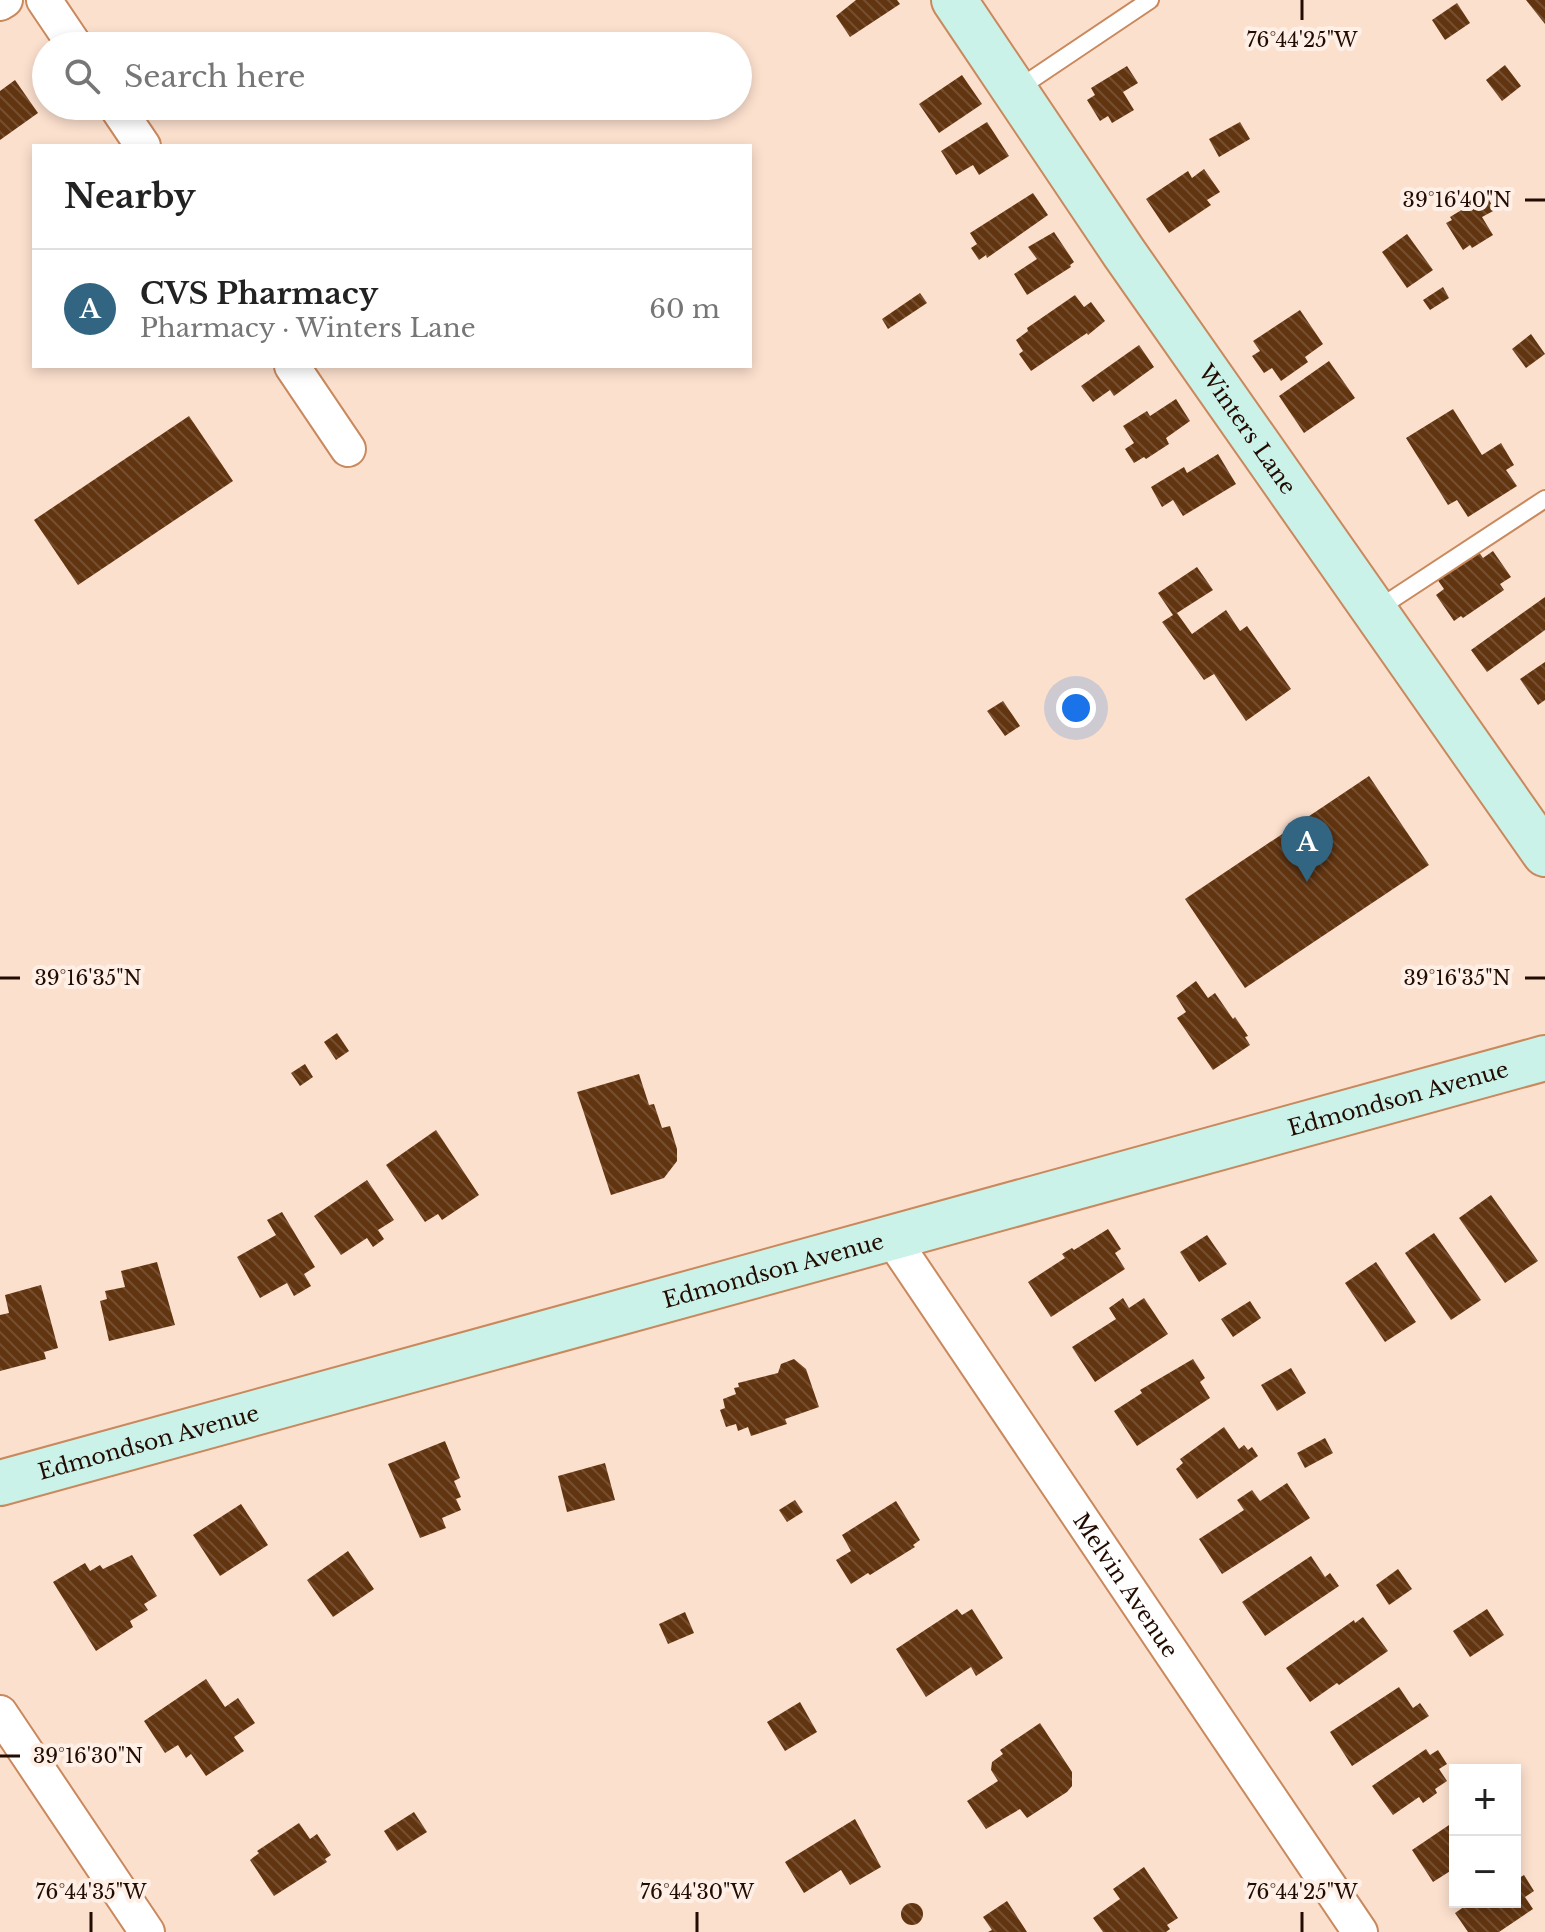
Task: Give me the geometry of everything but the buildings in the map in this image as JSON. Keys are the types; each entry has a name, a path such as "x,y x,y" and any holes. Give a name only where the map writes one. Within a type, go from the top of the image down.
{"main road":[{"name":"Winters Lane","path":"954,0 1124,253 1545,854"},
{"name":"Edmondson Avenue","path":"0,1483 1545,1058"}],"street":[{"path":"0,3 5,0"},
{"path":"44,0 66,32"},
{"path":"125,120 142,144"},
{"path":"293,368 348,449"},
{"name":"Melvin Avenue","path":"891,1237 1360,1932"},
{"path":"0,1713 147,1932"}],"lane":[{"path":"1015,91 1150,0"},
{"path":"1375,611 1545,499"}],"place":[{"name":"CVS Pharmacy","path":"1307,882"}]}
